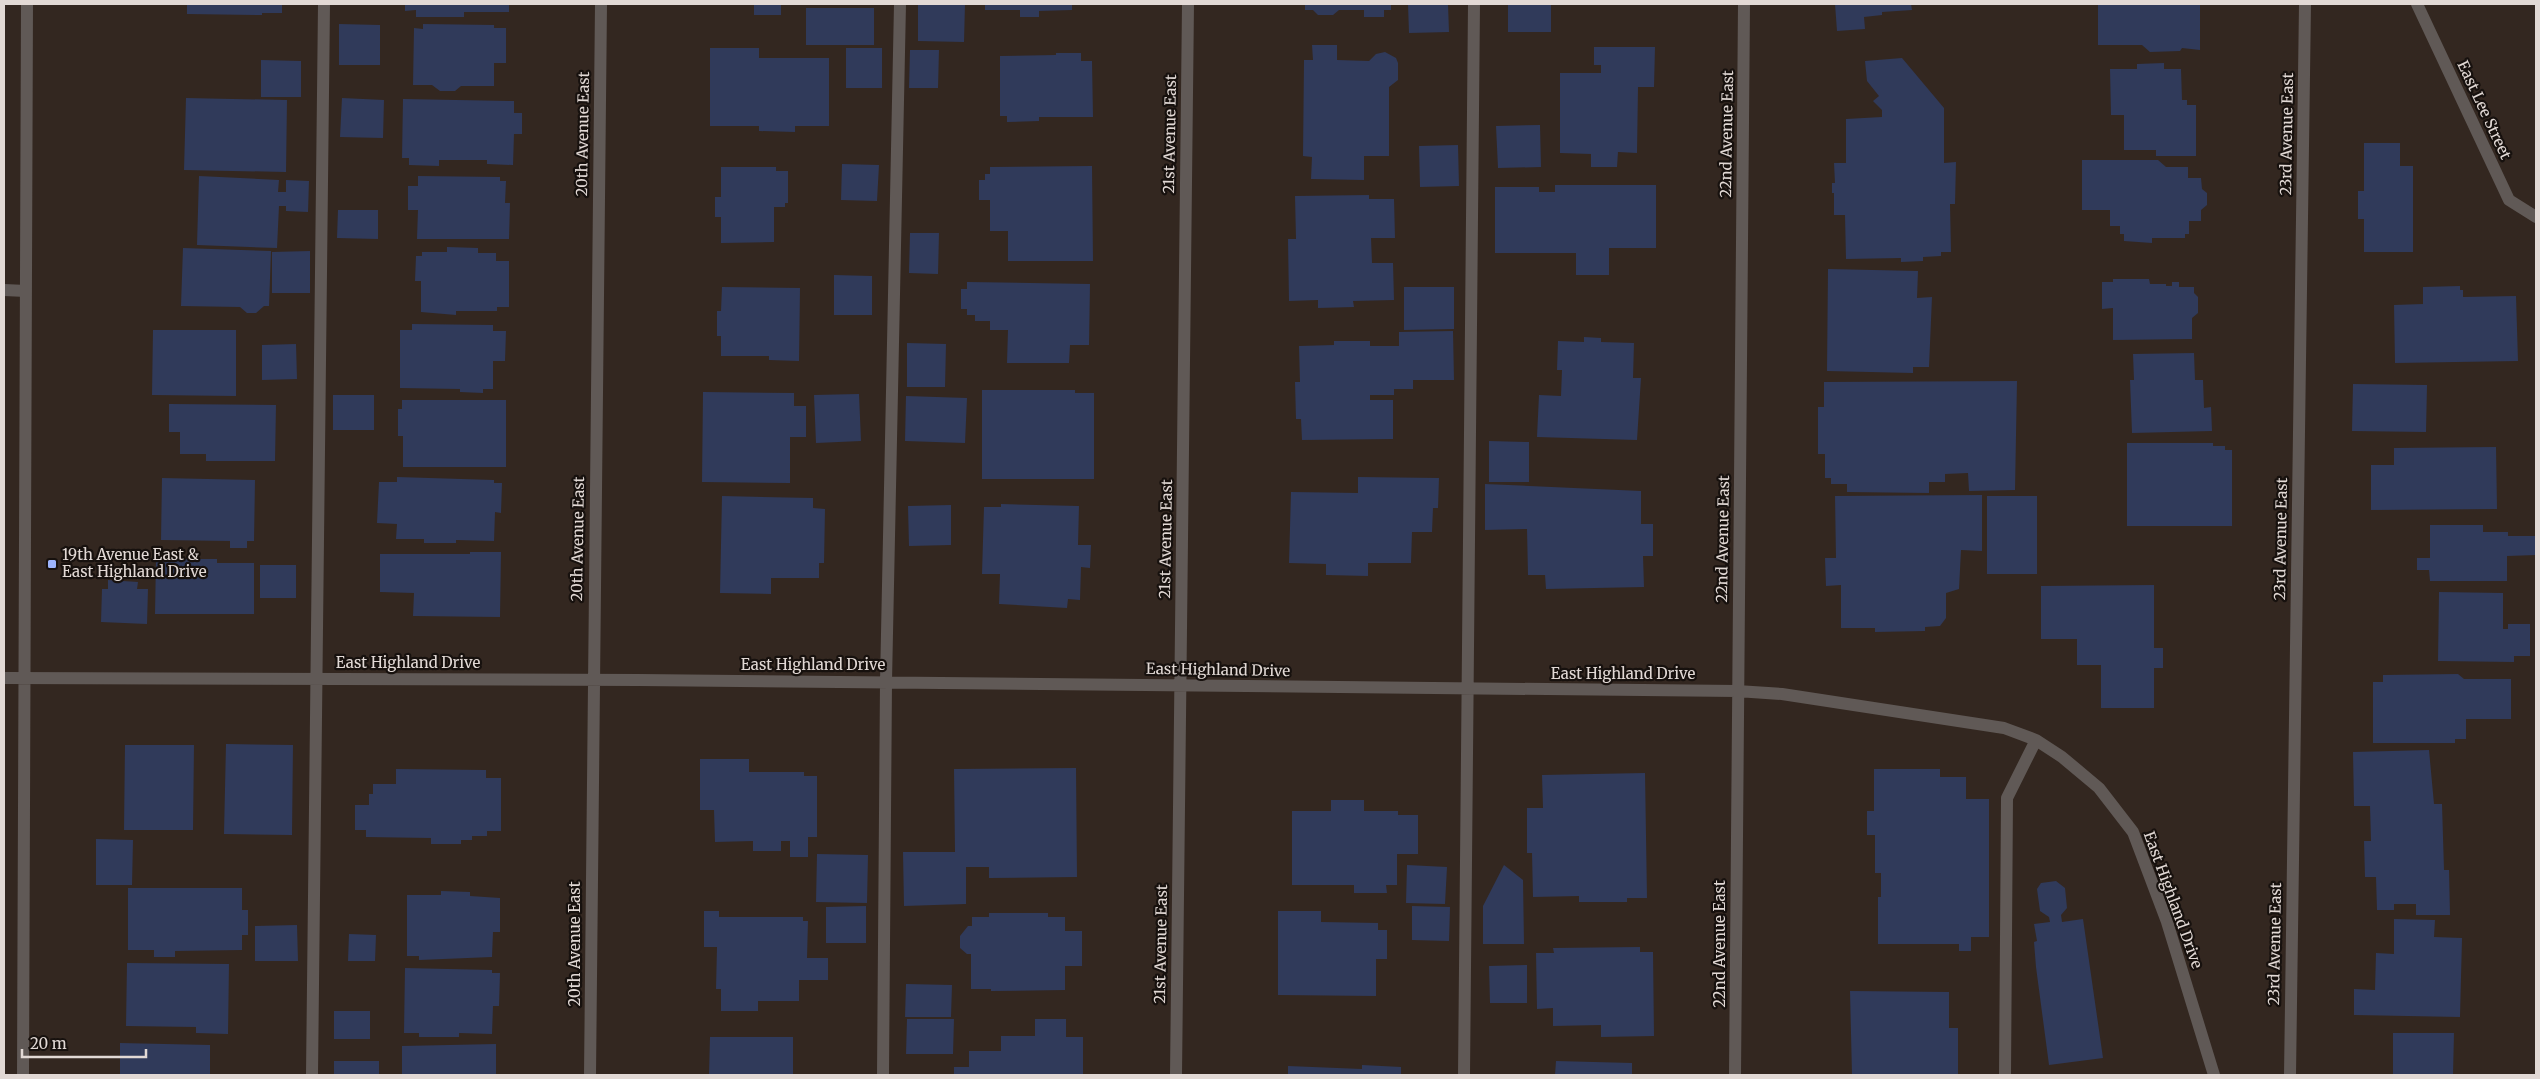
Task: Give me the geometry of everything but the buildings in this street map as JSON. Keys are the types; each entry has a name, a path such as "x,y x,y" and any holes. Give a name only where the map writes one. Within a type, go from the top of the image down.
{"street":[{"path":"22,1075 27,4"},
{"path":"312,1075 324,4"},
{"name":"20th Avenue East","path":"590,1075 601,4"},
{"path":"883,1075 886,682 900,4"},
{"name":"21st Avenue East","path":"1176,1075 1188,4"},
{"path":"1464,1075 1474,4"},
{"name":"22nd Avenue East","path":"1735,1075 1744,4"},
{"name":"23rd Avenue East","path":"2290,1075 2305,4"},
{"name":"East Lee Street","path":"2417,4 2509,200 2536,217"},
{"path":"4,290 26,291"},
{"name":"East Highland Drive","path":"4,678 886,682 1737,691 1782,694 2004,728 2036,740 2062,757 2099,788 2133,832 2167,922 2214,1075"},
{"path":"2006,1075 2007,798 2036,740"}],"place":[{"name":"19th Avenue East & East Highland Drive","path":"52,564"}]}
